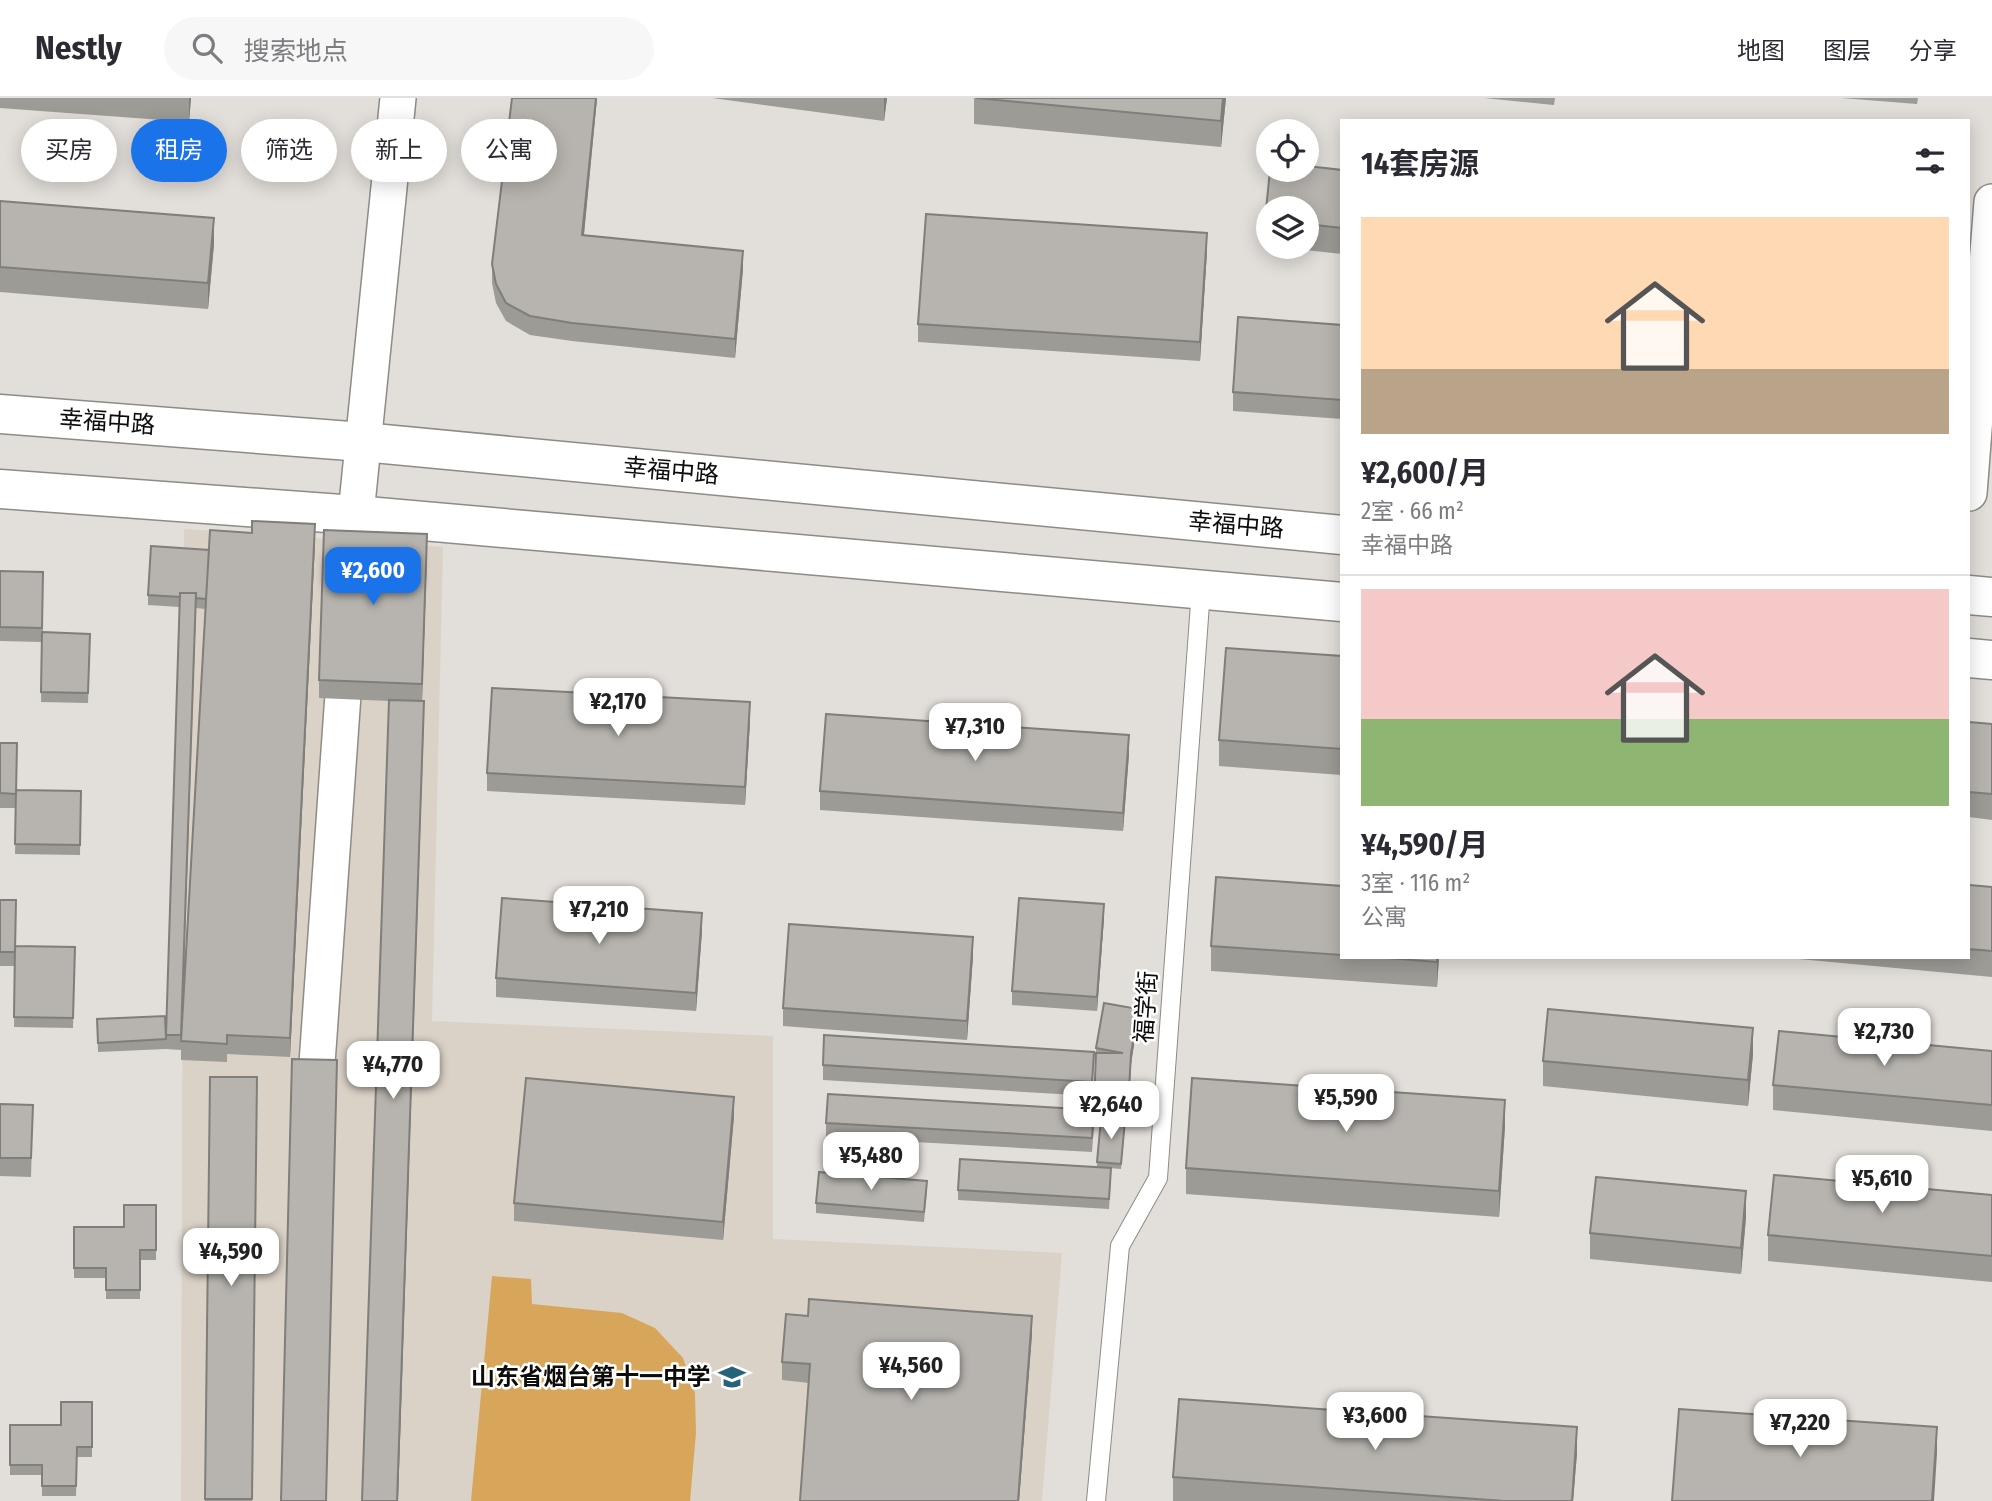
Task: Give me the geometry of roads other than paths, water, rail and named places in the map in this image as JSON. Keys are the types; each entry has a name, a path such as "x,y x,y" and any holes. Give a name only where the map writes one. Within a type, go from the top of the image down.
{"main road":[{"name":"幸福中路","path":"0,414 363,442 1340,535"},
{"path":"0,489 355,515 1340,603"},
{"path":"1970,595 1992,597"},
{"path":"1970,658 1992,660"}],"street":[{"path":"351,571 398,98"},
{"path":"1970,480 1992,202"},
{"path":"312,1138 348,626"}],"lane":[{"name":"福学街","path":"1096,1501 1120,1246 1158,1178 1201,590"}],"place":[{"name":"山东省烟台第十一中学","path":"732,1377"}]}
